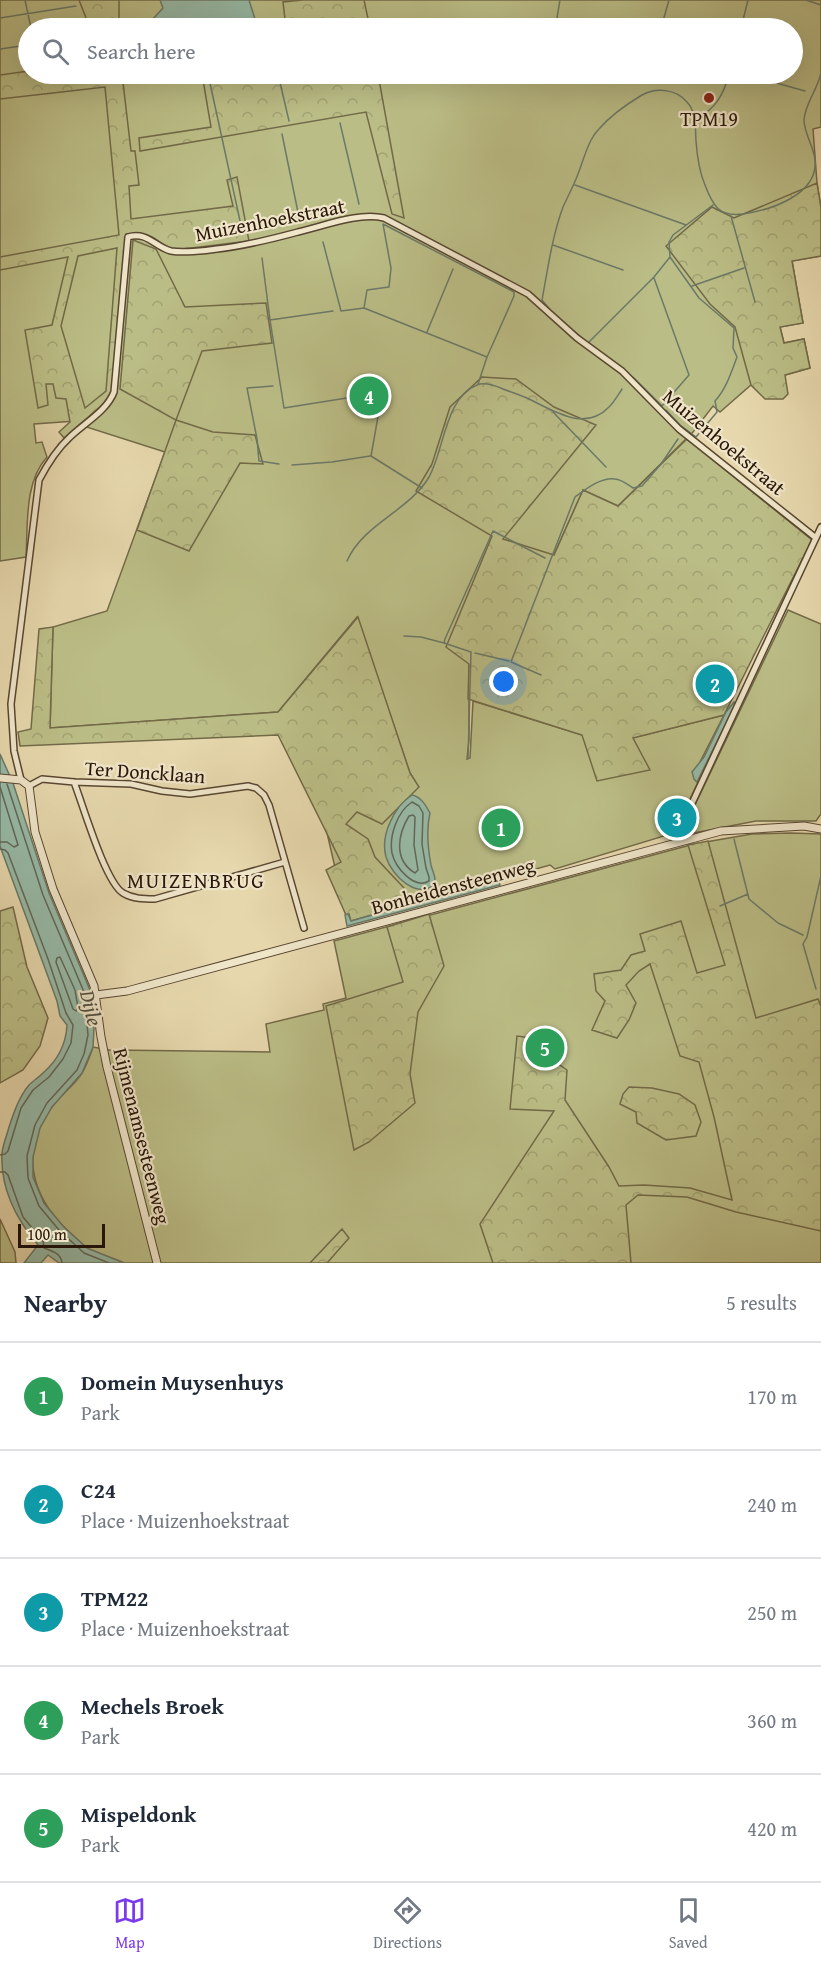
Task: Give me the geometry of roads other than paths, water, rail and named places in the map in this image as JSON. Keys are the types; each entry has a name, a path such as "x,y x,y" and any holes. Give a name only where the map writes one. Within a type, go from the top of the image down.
{"street":[{"name":"Muizenhoekstraat","path":"18,779 11,704 39,480 49,461 67,440 111,401 114,392 128,237 135,235 152,240 171,251 217,249 296,233 334,222 374,216 384,218 528,294 578,338 622,371 679,429 816,538"},
{"path":"677,842 679,831 719,743 821,527"},
{"path":"0,778 18,779 29,786"},
{"name":"Ter Doncklaan","path":"29,786 42,778 74,783 131,784 190,794 214,792 236,786 256,788 264,795 269,805 304,927"},
{"path":"74,783 113,883 122,893 136,898 155,899 285,862"},
{"name":"Rijmenamsesteenweg","path":"29,786 34,832 53,889 89,972 96,995 103,1052 157,1263"},
{"name":"Bonheidensteenweg","path":"96,995 127,991 721,831 804,826 821,829"}],"water":[{"path":"160,0 249,0 255,18 154,18 163,8"},
{"path":"734,702 736,703 697,782 692,772 704,757 726,712"},
{"name":"Dijle","path":"0,754 13,783 49,893 90,990 94,1029 93,1047 82,1073 52,1107 40,1128 33,1157 33,1177 44,1203 63,1226 87,1248 124,1263 59,1263 48,1255 41,1263 24,1263 38,1245 23,1225 11,1203 2,1166 3,1150 11,1121 25,1090 57,1057 63,1046 67,1025 60,1016 57,1001 0,846"},
{"path":"412,795 420,799 430,813 428,846 435,884 421,889 406,884 399,878 389,864 385,849 387,831 394,814"},
{"path":"498,879 500,885 347,926 345,915 348,914 351,921"}],"waterway":[{"path":"25,0 29,18"},
{"path":"557,18 560,0"},
{"path":"664,18 669,0"},
{"path":"744,18 748,0"},
{"path":"806,0 821,5"},
{"path":"0,18 76,6"},
{"path":"0,49 18,46"},
{"path":"552,312 542,300 559,218 589,144 595,133 609,119 648,92 659,90 677,94 687,102 692,111 700,169 714,204 728,214 754,212 791,198 809,182 814,172 815,159 804,120 821,73"},
{"path":"210,84 242,230"},
{"path":"280,84 289,121"},
{"path":"696,118 714,106 726,84"},
{"path":"780,84 805,91"},
{"path":"340,123 359,204"},
{"path":"282,134 300,222"},
{"path":"575,185 686,225"},
{"path":"666,410 696,437 717,412 715,401 725,386 737,357 733,348 734,328 699,298 670,257 669,242 673,235 713,205"},
{"path":"731,216 755,302"},
{"path":"364,308 367,290 389,287 391,268 383,224 514,292 487,357"},
{"path":"323,242 341,311 364,308 487,357 478,384"},
{"path":"553,245 623,270"},
{"path":"562,321 588,343 654,277 670,257"},
{"path":"262,258 270,320 333,311"},
{"path":"692,286 744,268"},
{"path":"427,332 453,269"},
{"path":"589,343 634,378 662,406 689,375 654,278"},
{"path":"270,320 284,408 382,394 371,456 422,488"},
{"path":"347,561 354,548 364,537 410,499 429,477 452,413 466,391 480,384 490,385 571,418 581,419 600,414 611,405 622,389"},
{"path":"273,386 247,388 259,461 279,464"},
{"path":"553,412 606,467"},
{"path":"541,675 511,662 575,497 594,484 610,479 620,480 633,488 642,486 678,439"},
{"path":"292,465 370,456"},
{"path":"468,759 471,652 444,643 445,639 493,531 545,558"},
{"path":"404,636 421,637 444,643"},
{"path":"475,653 509,661"},
{"path":"734,839 749,899 778,923 803,935"},
{"path":"816,989 803,944 807,937 821,876"},
{"path":"720,906 748,894"}],"place":[{"name":"TPM19","path":"709,98"},
{"name":"Mechels Broek","path":"369,396"},
{"name":"C24","path":"715,684"},
{"name":"TPM22","path":"677,818"},
{"name":"Domein Muysenhuys","path":"501,828"},
{"name":"Mispeldonk","path":"545,1048"}],"district":[{"name":"MUIZENBRUG","path":"196,881"}]}
